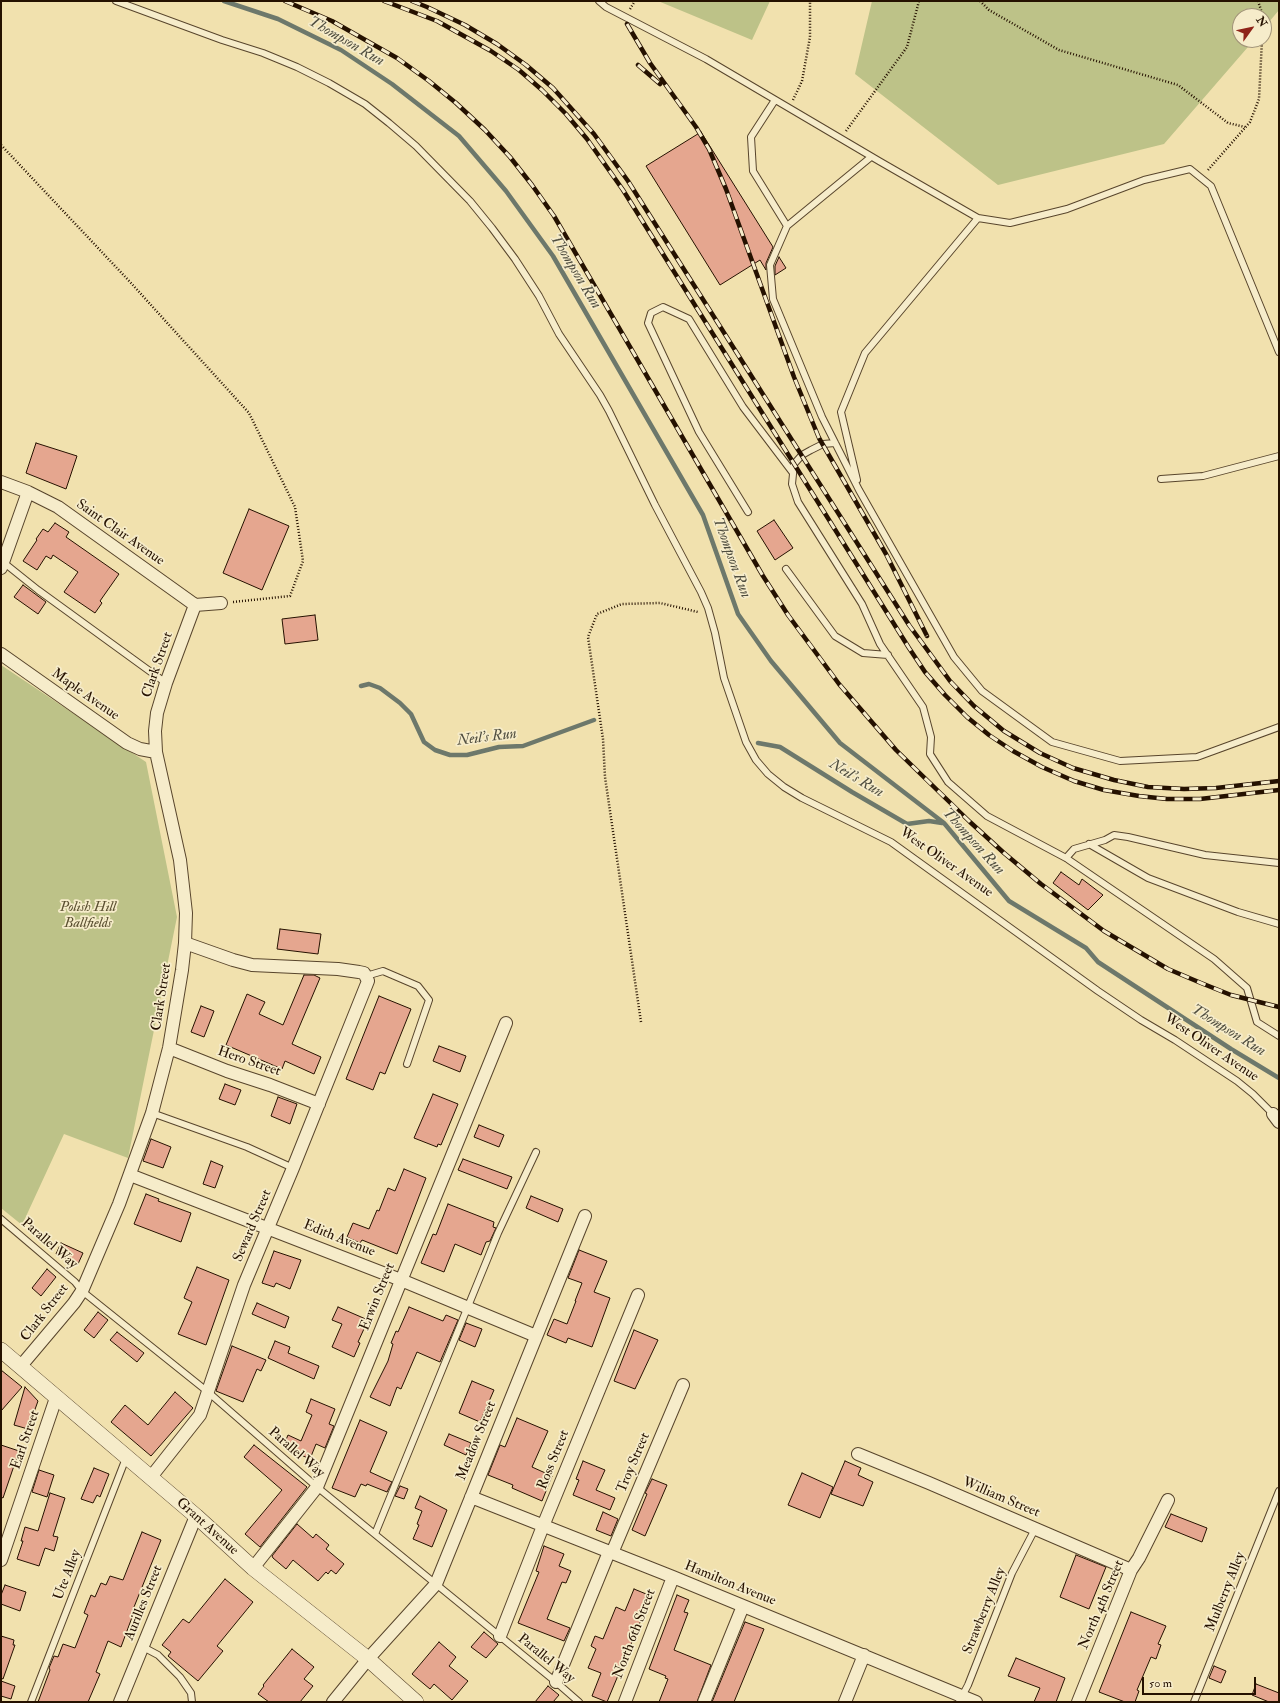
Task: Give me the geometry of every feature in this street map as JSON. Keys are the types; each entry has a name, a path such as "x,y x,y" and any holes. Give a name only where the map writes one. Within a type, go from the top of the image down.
{"street":[{"name":"Saint Clair Avenue","path":"1,482 28,492 58,507 195,605"},
{"path":"2,565 28,492"},
{"path":"195,605 221,603"},
{"name":"Clark Street","path":"20,1368 74,1303 82,1290 130,1175 152,1114 168,1048 178,997 185,943 186,913 180,860 156,752 155,731 157,713 166,683 195,605"},
{"name":"Maple Avenue","path":"1,654 127,743 140,749 156,752"},
{"path":"185,943 252,965 338,969 359,972 366,976"},
{"name":"Seward Street","path":"151,1477 200,1415 244,1285 367,986 368,981 366,976"},
{"name":"Erwin Street","path":"253,1568 317,1487 506,1023"},
{"name":"Hero Street","path":"168,1048 227,1071 270,1084 319,1104"},
{"name":"Edith Avenue","path":"130,1175 402,1280 536,1336"},
{"name":"Meadow Street","path":"333,1702 368,1659 436,1584 585,1216"},
{"name":"Ross Street","path":"500,1636 543,1526 638,1295"},
{"name":"Grant Avenue","path":"1,1350 20,1368 151,1477 253,1568 368,1659 416,1702"},
{"name":"Troy Street","path":"556,1682 610,1552 683,1385"},
{"name":"Earl Street","path":"1,1560 56,1398"},
{"name":"William Street","path":"858,1454 1131,1570"},
{"name":"Hamilton Avenue","path":"471,1497 864,1655 960,1699 976,1702"},
{"name":"North 4th Street","path":"1078,1702 1131,1570 1139,1558 1168,1500"},
{"name":"Aurilles Street","path":"120,1702 196,1516"},
{"name":"North 6th Street","path":"625,1702 673,1578"},
{"path":"704,1702 743,1606"},
{"path":"844,1702 864,1655"}],"lane":[{"name":"West Oliver Avenue","path":"116,1 297,67 329,83 365,104 389,123 422,151 470,201 515,259 539,296 559,334 600,395 655,505 701,592 710,615 724,678 735,714 746,742 756,760 768,774 784,787 802,798 891,842 1032,945 1123,1008 1237,1081 1253,1094 1276,1118"},
{"path":"599,1 606,7 706,59 840,139 978,218 1010,223 1067,209 1144,180 1190,170 1211,186 1279,352"},
{"path":"775,100 751,138 753,171 787,226"},
{"path":"871,157 787,226 770,265 773,299 822,417 835,443 859,490 954,657 982,691 1052,742 1120,762 1197,756 1278,727"},
{"path":"859,490 841,412 865,352 978,218"},
{"path":"748,512 696,426 648,323 651,313 663,308 690,319 744,407 793,473"},
{"path":"835,443 823,444 802,455 794,464 792,484 798,502 862,604 880,644 923,707 930,737 930,754 948,782 987,816 1066,858 1214,959 1247,988 1257,1022 1279,1036"},
{"path":"1161,479 1203,476 1279,456"},
{"path":"2,565 166,683"},
{"path":"786,569 835,636 863,653 888,655"},
{"path":"1066,858 1074,849 1105,840 1114,835 1206,855 1279,863"},
{"path":"1089,844 1148,878 1238,912 1279,924"},
{"path":"366,976 383,971 418,986 429,1000 407,1064"},
{"path":"152,1114 247,1147 293,1168"},
{"path":"375,1534 506,1215 536,1152"},
{"name":"Parallel Way","path":"1,1219 75,1282 82,1290 208,1392 317,1487 579,1702"},
{"name":"Ute Alley","path":"31,1702 127,1457"},
{"name":"Mulberry Alley","path":"1194,1702 1279,1491"},
{"name":"Strawberry Alley","path":"960,1699 968,1685 1012,1573 1035,1529"},
{"path":"142,1647 158,1655 180,1677 191,1693 192,1702"}],"path":[{"path":"789,108 802,81 810,37 810,1"},
{"path":"840,139 907,47 919,1"},
{"path":"980,1 989,10 1060,50 1178,85 1228,124 1245,127"},
{"path":"1202,178 1250,122 1259,99 1262,48"},
{"path":"1,145 137,289 249,413 295,507 303,561 290,596 221,603"},
{"path":"640,1022 605,778 603,739 588,637 597,614 622,604 660,603 710,615"}],"green space":[{"path":"658,1 770,1 752,40"},
{"path":"872,1 1279,1 1279,10 1272,18 1272,8 1232,8 1232,48 1247,48 1164,144 998,185 855,74"},
{"name":"Polish Hill Ballfields","path":"1,665 146,762 177,917 128,1158 64,1134 22,1225 1,1208"}],"building":[{"path":"701,132 773,247 766,263 766,270 760,260 720,285 646,166"},
{"path":"779,257 786,268 775,275 775,266"},
{"path":"36,443 77,456 66,489 26,473"},
{"path":"249,509 289,526 262,590 223,573"},
{"path":"774,520 793,548 775,560 757,531"},
{"path":"55,523 69,532 66,537 119,574 100,601 102,603 95,613 64,592 78,572 53,555 51,559 46,556 37,570 23,561 43,529 48,532"},
{"path":"23,585 46,602 38,614 14,597"},
{"path":"315,615 318,640 285,644 282,619"},
{"path":"1061,872 1079,885 1082,879 1103,895 1088,910 1053,883"},
{"path":"280,929 321,934 318,954 277,949"},
{"path":"304,975 314,975 320,978 292,1044 321,1057 314,1074 285,1061 282,1069 226,1045 247,994 265,1002 259,1014 283,1025"},
{"path":"379,996 411,1009 385,1074 380,1072 373,1090 346,1079"},
{"path":"201,1006 214,1011 204,1037 191,1032"},
{"path":"439,1046 466,1056 460,1072 433,1061"},
{"path":"225,1084 241,1090 235,1105 219,1099"},
{"path":"433,1094 458,1104 441,1145 438,1144 437,1147 414,1138"},
{"path":"278,1097 297,1104 290,1124 271,1116"},
{"path":"479,1125 504,1135 499,1147 474,1137"},
{"path":"151,1139 171,1147 163,1168 143,1161"},
{"path":"463,1159 512,1177 507,1189 458,1170"},
{"path":"211,1161 223,1166 215,1188 203,1184"},
{"path":"404,1169 426,1178 397,1254 362,1240 360,1243 347,1237 353,1223 369,1229 377,1210 379,1211 388,1188 395,1191"},
{"path":"146,1194 159,1199 158,1201 191,1213 181,1242 134,1224"},
{"path":"531,1196 563,1209 558,1222 526,1208"},
{"path":"448,1204 494,1222 493,1227 496,1228 490,1241 486,1242 481,1255 455,1244 444,1272 421,1263 433,1234 436,1235"},
{"path":"61,1243 83,1253 78,1264 56,1254"},
{"path":"579,1250 607,1261 594,1292 610,1298 592,1347 568,1338 566,1343 547,1335 554,1319 567,1324 576,1301 582,1283 568,1278"},
{"path":"274,1251 301,1260 290,1289 276,1283 274,1287 262,1283"},
{"path":"197,1267 229,1280 206,1345 178,1334 192,1302 184,1298"},
{"path":"47,1269 56,1277 41,1296 32,1288"},
{"path":"257,1303 289,1317 285,1328 252,1314"},
{"path":"338,1307 368,1320 358,1342 360,1343 354,1357 332,1347 342,1324 332,1320"},
{"path":"409,1307 443,1321 446,1315 458,1320 440,1362 417,1352 401,1389 397,1387 390,1406 370,1397 388,1361 393,1344 391,1343 396,1331 398,1332"},
{"path":"98,1312 108,1320 94,1338 84,1330"},
{"path":"466,1323 482,1329 475,1347 459,1340"},
{"path":"634,1330 658,1340 635,1389 614,1381"},
{"path":"117,1332 144,1353 137,1362 110,1340"},
{"path":"275,1341 290,1347 288,1353 319,1366 314,1379 268,1358"},
{"path":"232,1346 266,1360 261,1371 257,1369 243,1402 216,1391"},
{"path":"1,1370 22,1387 1,1411"},
{"path":"472,1381 494,1390 480,1422 459,1413"},
{"path":"25,1387 38,1401 28,1429 14,1425"},
{"path":"175,1392 193,1408 151,1456 111,1422 125,1405 148,1425"},
{"path":"311,1399 335,1409 329,1424 334,1426 325,1448 316,1444 310,1459 283,1447 288,1435 301,1441 312,1415 306,1412"},
{"path":"517,1418 548,1431 532,1467 552,1476 542,1501 512,1488 513,1485 488,1475 500,1445 505,1447"},
{"path":"360,1420 387,1432 370,1472 392,1482 387,1492 367,1484 366,1486 361,1484 355,1497 332,1488"},
{"path":"449,1434 471,1443 466,1455 444,1445"},
{"path":"1,1445 19,1451 3,1498 1,1497"},
{"path":"254,1445 307,1487 260,1547 245,1534 282,1490 244,1457"},
{"path":"583,1461 605,1470 596,1490 615,1498 610,1510 573,1495 579,1480 576,1479"},
{"path":"845,1461 861,1468 858,1475 873,1482 863,1506 831,1494"},
{"path":"94,1468 109,1474 100,1497 97,1495 93,1503 81,1499"},
{"path":"39,1470 54,1475 47,1497 32,1492"},
{"path":"802,1473 833,1487 820,1518 788,1505"},
{"path":"652,1479 667,1485 645,1536 632,1530 647,1494 645,1493"},
{"path":"400,1486 408,1489 404,1499 395,1496"},
{"path":"50,1493 65,1498 53,1536 58,1537 54,1551 45,1548 39,1566 17,1559 23,1541 21,1541 25,1527 38,1531"},
{"path":"420,1496 447,1510 432,1547 413,1539 419,1525 417,1524 422,1511 415,1508"},
{"path":"603,1512 618,1519 611,1536 596,1530"},
{"path":"1171,1514 1207,1528 1202,1542 1165,1527"},
{"path":"297,1524 313,1538 316,1534 329,1545 326,1549 344,1564 336,1574 331,1570 328,1574 326,1572 318,1581 293,1560 286,1569 273,1558 272,1556"},
{"path":"142,1532 161,1540 132,1612 134,1612 121,1647 108,1641 96,1672 100,1674 88,1702 38,1702 54,1656 58,1657 63,1644 75,1648 88,1615 84,1613 91,1595 95,1597 101,1583 106,1585 110,1576 123,1580"},
{"path":"544,1546 564,1554 559,1566 571,1571 566,1583 562,1582 547,1619 570,1628 564,1641 518,1623 539,1572 536,1571"},
{"path":"1076,1555 1106,1567 1089,1609 1060,1597"},
{"path":"225,1579 253,1602 217,1646 223,1651 198,1681 168,1656 171,1652 162,1645 183,1619 189,1623"},
{"path":"5,1585 26,1592 20,1611 1,1604 1,1595"},
{"path":"634,1589 651,1596 607,1702 592,1696 601,1673 588,1668 596,1649 591,1646 595,1636 603,1639 616,1607 625,1611"},
{"path":"677,1595 689,1600 684,1612 688,1613 674,1650 711,1665 697,1702 659,1702 668,1679 665,1678 666,1676 649,1669"},
{"path":"1131,1612 1166,1626 1158,1644 1161,1645 1156,1659 1151,1657 1137,1690 1139,1691 1135,1702 1125,1702 1099,1692"},
{"path":"745,1622 764,1629 734,1702 712,1702"},
{"path":"484,1632 498,1644 486,1658 471,1647"},
{"path":"1,1636 14,1640 13,1645 15,1645 3,1679 1,1678"},
{"path":"439,1642 456,1657 449,1666 468,1681 452,1700 434,1684 430,1689 412,1674"},
{"path":"292,1649 314,1667 304,1679 313,1686 300,1702 269,1702 258,1694 264,1686 263,1685"},
{"path":"1016,1658 1065,1678 1056,1702 1034,1702 1040,1688 1008,1676"},
{"path":"1214,1666 1226,1671 1221,1683 1209,1678"},
{"path":"1,1681 15,1686 11,1699 1,1696"},
{"path":"1256,1684 1279,1693 1279,1702 1269,1702 1252,1695"},
{"path":"548,1686 559,1695 553,1702 535,1702"}],"waterway":[{"name":"Thompson Run","path":"224,1 278,19 341,50 392,84 459,136 506,191 553,256 703,515 738,614 771,661 840,743 944,823 1009,901 1086,948 1098,962 1231,1049 1279,1078"},
{"name":"Neil's Run","path":"361,686 369,684 380,688 400,703 411,714 424,742 435,750 450,755 467,755 499,747 523,746 594,720"},
{"name":"Neil's Run","path":"758,743 780,747 907,824 929,821 942,823"}],"railway":[{"path":"285,1 332,21 397,58 456,103 485,130 510,157 554,216 763,576 788,615 839,684 896,750 1004,853 1041,884 1104,931 1168,969 1231,995 1279,1007"},
{"path":"384,1 437,21 491,51 519,70 566,114 587,139 623,190 909,648 925,672 967,717 989,735 1013,751 1042,767 1074,781 1104,790 1167,799 1200,799 1279,790"},
{"path":"412,1 465,25 497,44 526,65 553,88 594,134 628,181 909,625 950,681 974,706 1004,731 1040,753 1073,768 1114,780 1148,787 1184,789 1216,788 1279,781"},
{"path":"627,24 650,63 696,127 709,149 726,189 794,377 819,438 886,554 927,636"},
{"path":"638,65 660,84"}]}
